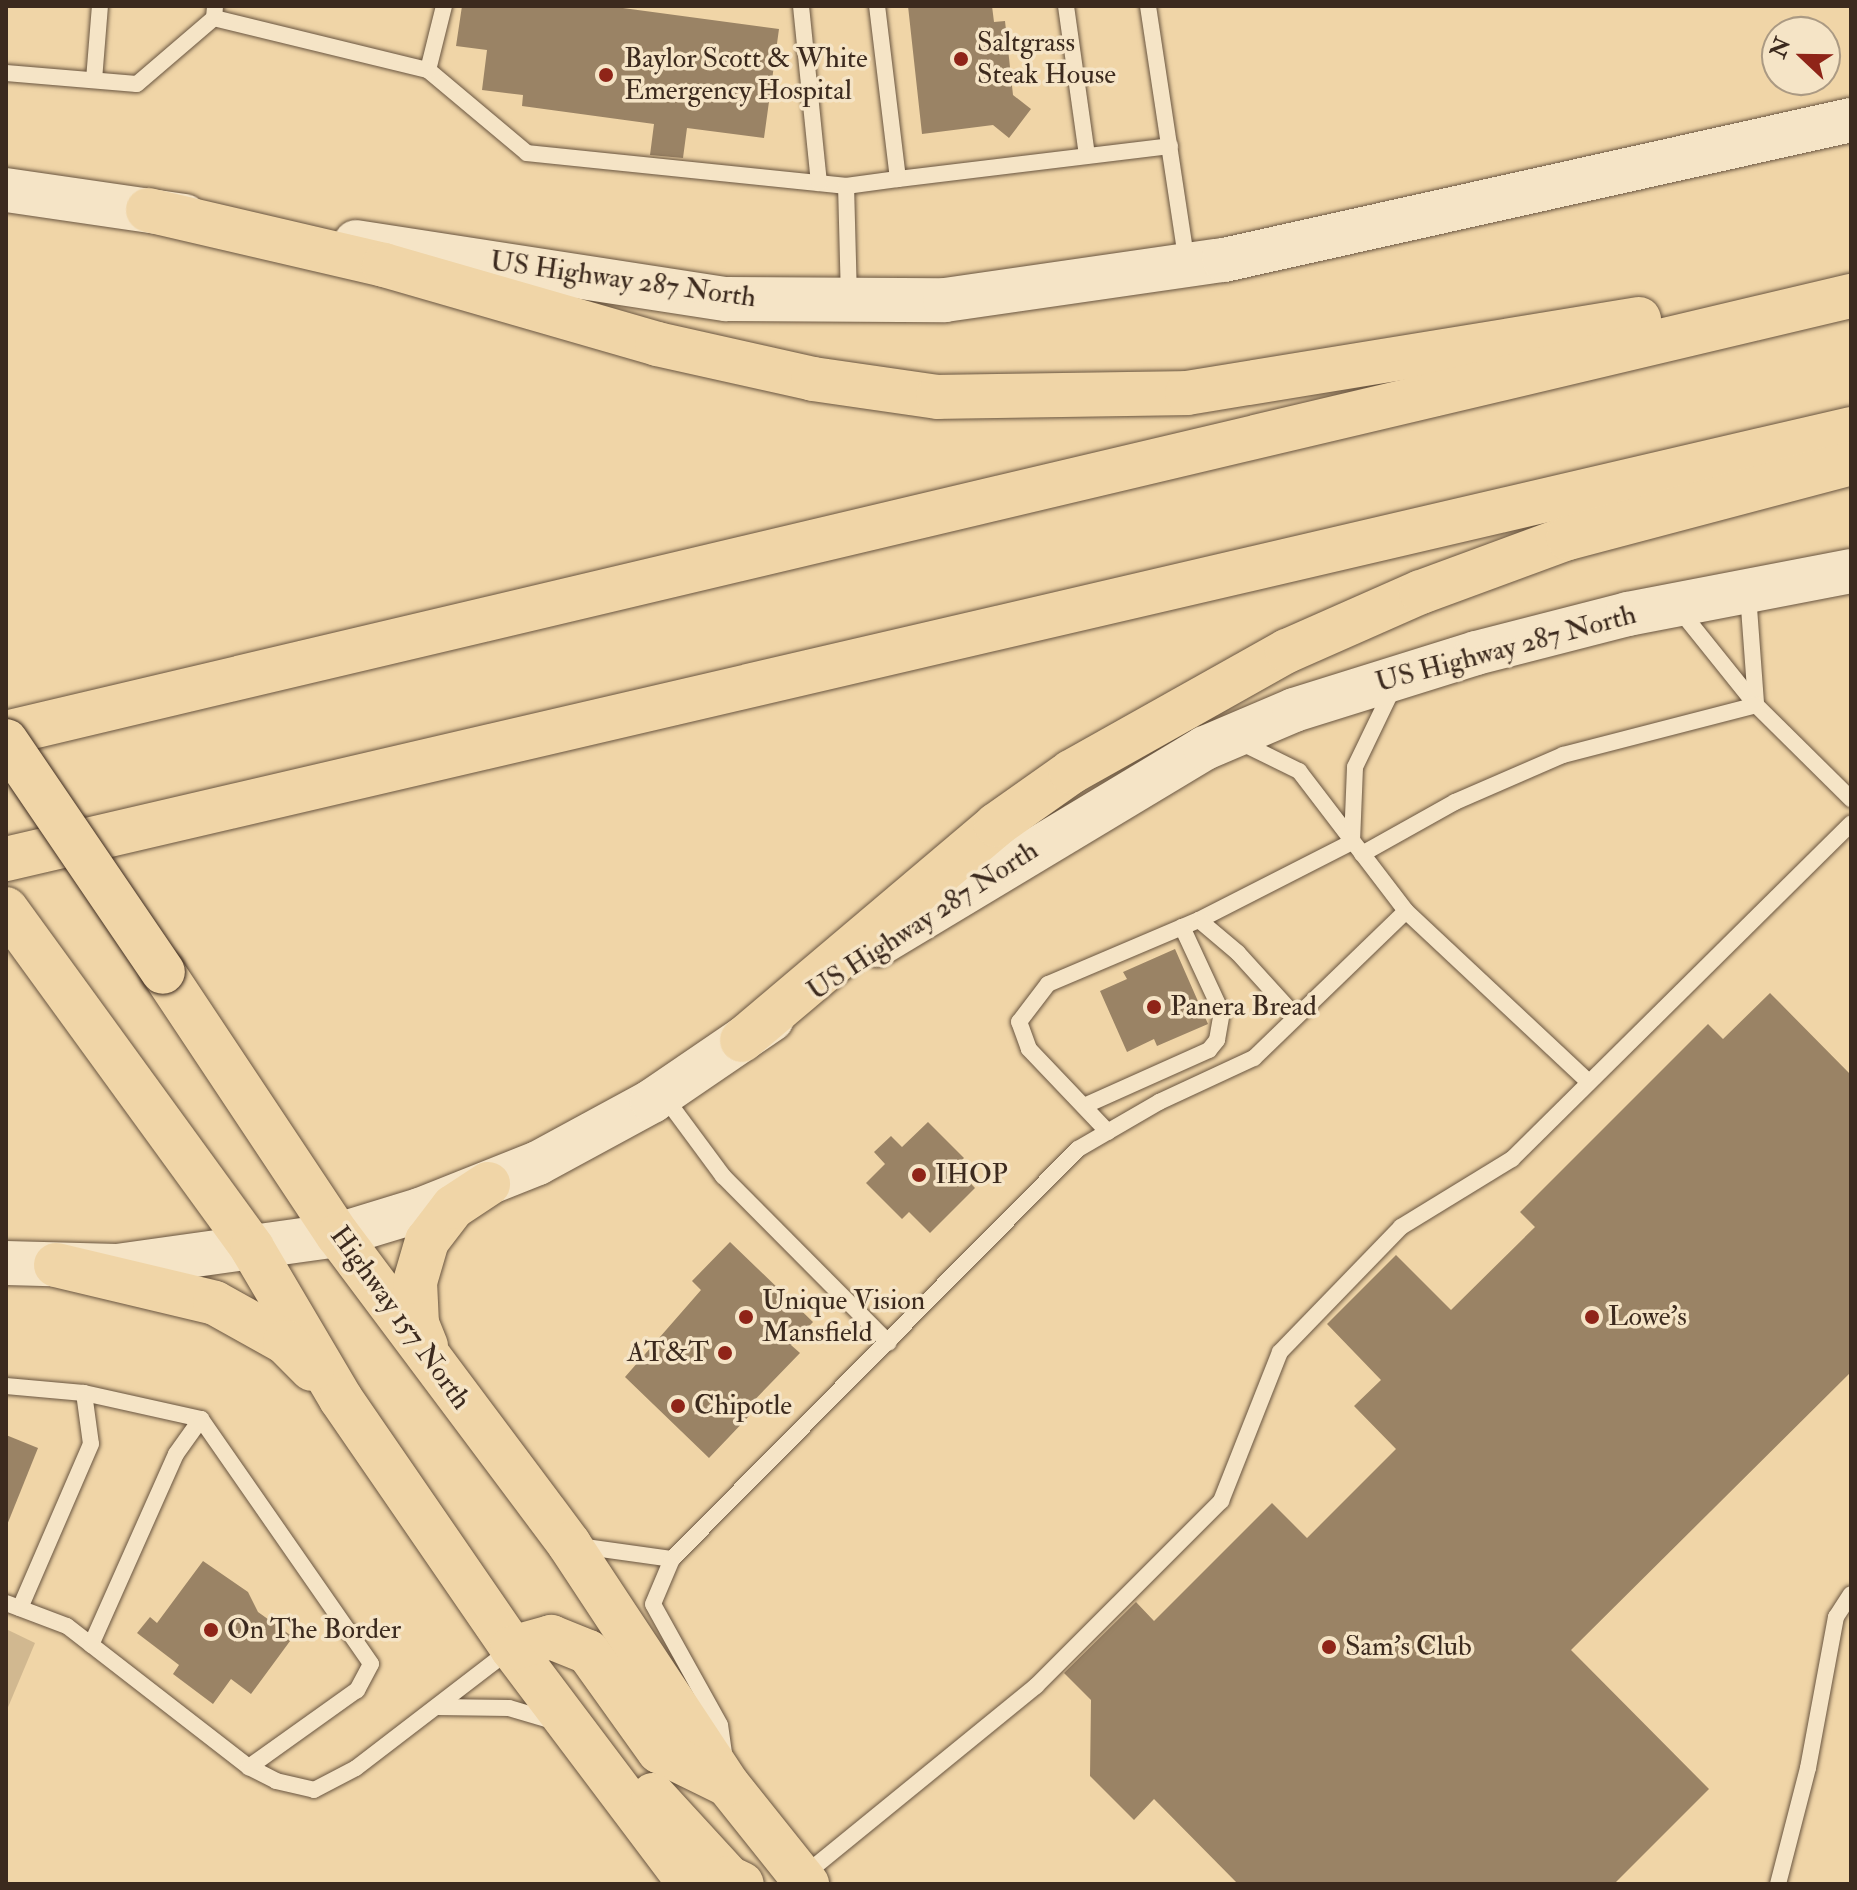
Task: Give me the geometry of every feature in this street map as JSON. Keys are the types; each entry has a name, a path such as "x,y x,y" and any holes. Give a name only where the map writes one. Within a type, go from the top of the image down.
{"main road":[{"name":"US Highway 287 North","path":"6,190 726,299 945,300 1188,266 1851,120"},
{"path":"148,210 384,265 657,344 813,379 938,397 1187,393 1728,304 1851,293"},
{"path":"6,733 1851,293"},
{"path":"6,859 1851,429"},
{"path":"742,1040 996,825 1071,772 1287,651 1421,592 1568,538 1851,463"},
{"name":"US Highway 287 North","path":"6,1263 117,1266 338,1235 488,1184 662,1093 910,922 1229,737 1294,710 1398,677 1675,605 1851,571"},
{"name":"Highway 157 North","path":"6,741 338,1235 569,1544 728,1785 801,1882"},
{"path":"6,909 252,1248 341,1399 512,1648 690,1884"},
{"path":"433,1363 417,1324 415,1282 427,1241 453,1207 488,1184"},
{"path":"56,1265 215,1303 285,1342 341,1399"},
{"path":"512,1648 551,1637 588,1652 659,1751 728,1785"},
{"path":"593,1752 651,1793 729,1878 742,1884"}],"lane":[{"path":"94,80 100,6"},
{"path":"428,70 444,6"},
{"path":"801,6 819,183"},
{"path":"877,6 898,179"},
{"path":"1066,6 1087,156"},
{"path":"1148,6 1188,266"},
{"path":"6,73 137,84 214,12 428,70 527,153 846,186 1170,146"},
{"path":"846,186 849,299"},
{"path":"1748,591 1756,705"},
{"path":"1675,605 1709,640 1756,705 1851,799"},
{"path":"1357,848 1355,767 1398,677"},
{"path":"1108,1132 1029,1049 1019,1022 1048,984 1199,920 1563,755 1756,705"},
{"path":"1229,737 1299,771 1406,911 1589,1082"},
{"path":"801,1882 1036,1686 1211,1512 1221,1501 1280,1352 1401,1227 1512,1159 1851,824"},
{"path":"728,1785 720,1725 653,1604 672,1559 1078,1149 1254,1058 1406,911"},
{"path":"1199,920 1238,953 1296,1017"},
{"path":"1084,1106 1209,1050 1217,1040 1222,1013 1182,927"},
{"path":"662,1093 723,1176 889,1343"},
{"path":"6,1386 84,1393 201,1419 371,1664 357,1690 249,1767"},
{"path":"84,1393 91,1444 13,1606 67,1626 249,1767 276,1781 314,1790 356,1768 512,1648"},
{"path":"91,1645 176,1454 201,1419"},
{"path":"569,1544 672,1559"},
{"path":"1778,1884 1808,1768 1836,1617 1851,1594"},
{"path":"437,1707 509,1708 544,1716 593,1752"}],"shaded area":[{"path":"6,1629 35,1643 6,1712"}],"building":[{"name":"Baylor Scott & White Emergency Hospital","path":"462,6 608,6 779,29 764,138 687,128 683,158 650,155 654,124 522,106 523,95 482,90 487,50 456,46"},
{"name":"Saltgrass Steak House","path":"908,6 992,6 994,22 1005,21 1013,95 1031,109 1009,138 993,125 922,134"},
{"name":"Panera Bread","path":"1175,949 1208,1024 1157,1046 1154,1039 1127,1052 1100,991 1127,979 1123,972"},
{"path":"1770,993 1851,1075 1851,1372 1571,1650 1709,1789 1614,1884 1238,1884 1154,1799 1134,1820 1090,1776 1091,1700 1064,1673 1136,1602 1154,1621 1272,1503 1307,1538 1396,1449 1354,1406 1381,1380 1327,1324 1396,1255 1451,1310 1535,1227 1520,1212 1708,1024 1723,1039"},
{"name":"IHOP","path":"928,1122 964,1158 955,1167 975,1188 930,1233 909,1212 902,1219 866,1183 885,1164 874,1152 891,1136 902,1147"},
{"path":"730,1242 813,1322 791,1345 800,1353 744,1411 749,1416 709,1458 625,1377 701,1290 692,1281"},
{"path":"6,1435 38,1448 7,1525 6,1524"},
{"name":"On The Border","path":"203,1561 248,1592 258,1612 293,1637 251,1694 231,1679 213,1704 173,1674 179,1665 137,1633 150,1617 157,1623"}],"place":[{"name":"Saltgrass Steak House","path":"961,59"},
{"name":"Baylor Scott & White Emergency Hospital","path":"606,75"},
{"name":"Panera Bread","path":"1154,1007"},
{"name":"IHOP","path":"919,1175"},
{"name":"Unique Vision Mansfield","path":"746,1317"},
{"name":"Lowe's","path":"1592,1317"},
{"name":"AT&T","path":"725,1353"},
{"name":"Chipotle","path":"678,1406"},
{"name":"On The Border","path":"211,1630"},
{"name":"Sam's Club","path":"1329,1647"}]}
